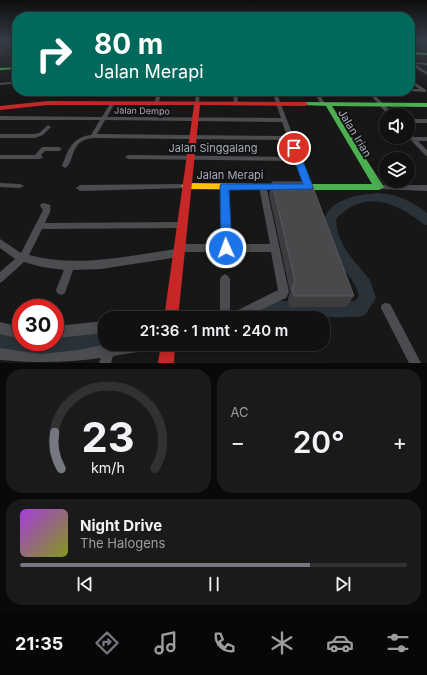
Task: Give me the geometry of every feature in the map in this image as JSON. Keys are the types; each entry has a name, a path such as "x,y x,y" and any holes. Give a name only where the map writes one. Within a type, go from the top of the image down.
{"street":[{"path":"415,63 427,63"},
{"path":"415,66 427,74"},
{"path":"0,69 12,68"},
{"path":"0,84 12,83"},
{"path":"415,84 425,91"},
{"path":"415,90 425,91"},
{"path":"156,104 158,96"},
{"path":"173,311 186,186 198,96"},
{"path":"235,96 236,104"},
{"path":"276,96 310,191"},
{"name":"Jalan Irian","path":"320,96 377,187"},
{"name":"Jalan Irian","path":"322,96 326,104"},
{"path":"374,96 385,108"},
{"path":"0,108 38,103 427,105"},
{"path":"93,136 113,103"},
{"name":"Jalan Dempo","path":"0,118 284,120"},
{"path":"415,121 427,121"},
{"path":"0,136 36,136 42,134 48,127"},
{"path":"65,166 69,155 79,141 85,137 93,136 290,138"},
{"path":"415,139 427,139"},
{"path":"415,141 427,154"},
{"path":"0,157 38,157 43,149 59,149"},
{"name":"Jalan Singgalang","path":"128,157 190,159 298,159"},
{"path":"0,186 20,186"},
{"path":"224,186 226,248"},
{"name":"Jalan Merapi","path":"80,188 224,186 262,187 310,191 377,187"},
{"path":"247,311 283,293 284,289 262,187"},
{"path":"377,187 423,188 427,195"},
{"path":"0,278 22,258 47,210 47,207 44,206"},
{"path":"38,226 182,226"},
{"path":"0,243 22,258 70,266 116,263 180,250 275,248"},
{"path":"61,290 70,266"},
{"path":"225,279 225,311"},
{"path":"386,308 415,363"},
{"path":"0,328 12,331"},
{"path":"64,331 98,328"},
{"path":"0,354 41,360 78,356 104,351"},
{"path":"105,363 109,351"},
{"path":"166,363 167,351"}],"building":[{"path":"272,182 311,182 354,296 294,296 292,288 295,281"}],"waterway":[{"path":"262,311 264,309 359,309 368,298 365,285 337,250 330,231 330,218 346,203 368,198 386,198 403,203 427,220"},
{"path":"0,342 27,350 98,340"}],"traffic: fast":[{"path":"0,69 12,68"},
{"path":"305,104 427,105"},
{"path":"328,104 379,187"},
{"path":"299,187 379,187"}],"traffic: slow":[{"path":"186,186 283,187"}],"traffic: jam":[{"path":"0,108 48,103 305,104"},
{"path":"172,311 197,103"},
{"path":"166,363 167,351"}],"route":[{"path":"226,248 224,186 308,187 294,148"}]}
